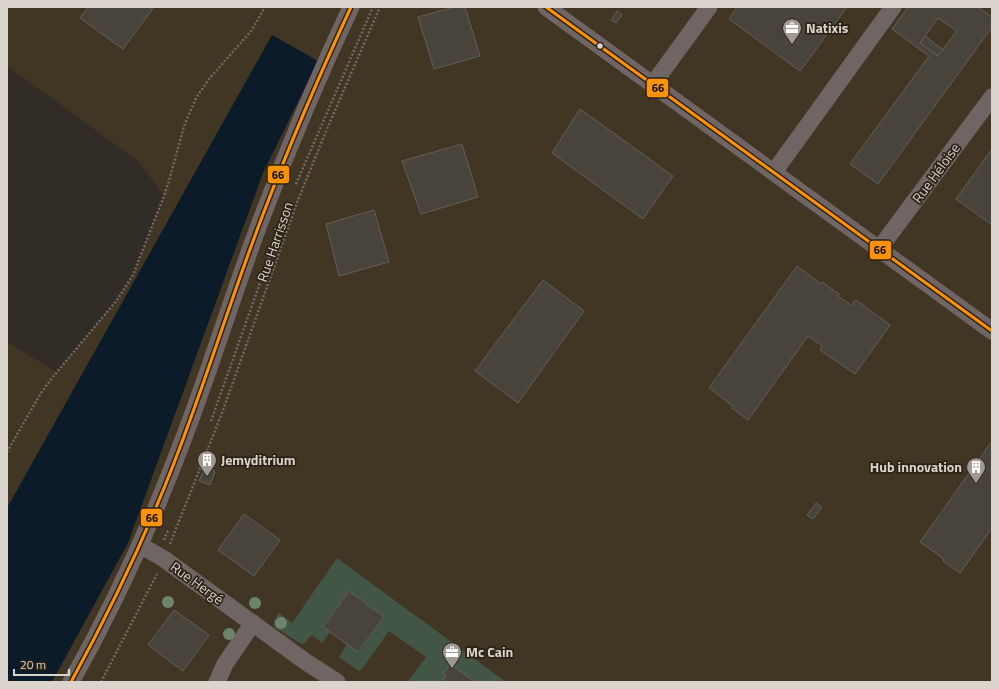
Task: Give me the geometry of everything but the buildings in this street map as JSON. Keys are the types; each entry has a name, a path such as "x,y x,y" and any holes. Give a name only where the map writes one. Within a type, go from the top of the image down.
{"street":[{"name":"Rue Harrisson","path":"71,682 108,612 140,545 186,430 268,203 325,66 352,7"},
{"path":"546,7 992,331"},
{"path":"653,84 709,7"},
{"path":"774,172 894,7"},
{"name":"Rue Héloise","path":"879,249 992,97"},
{"name":"Rue Hergé","path":"140,545 164,559 337,682"},
{"path":"217,682 225,664 253,623"}],"path":[{"path":"7,452 41,393 117,300 133,275 167,188 184,126 196,98 209,79 252,30 265,7"},
{"name":"Rue Harrisson","path":"294,189 373,7"},
{"name":"Rue Harrisson","path":"222,413 298,200 380,7"},
{"name":"Rue Harrisson","path":"214,414 288,204"}],"shaded area":[{"path":"7,7 992,7 992,682 7,682 7,342 57,372 117,300 133,275 164,196 138,161 7,66"}],"green space":[{"path":"337,558 506,682 475,682 443,674 446,676 442,682 407,682 426,657 389,631 359,671 339,657 347,644 359,652 384,617 349,591 323,626 330,632 322,643 312,635 303,645 274,627 274,621 279,613 292,623"}],"water":[{"path":"272,35 318,61 263,173 128,543 52,682 7,682 7,508"}],"transit line":[{"name":"66","path":"71,682 126,574 163,491 186,432 272,190 327,59 351,7"},
{"name":"66","path":"546,7 992,331"}],"place":[{"name":"Natixis","path":"792,45"},
{"name":"Jemyditrium","path":"207,477"},
{"name":"Hub innovation","path":"976,484"},
{"name":"Mc Cain","path":"452,669"}]}
